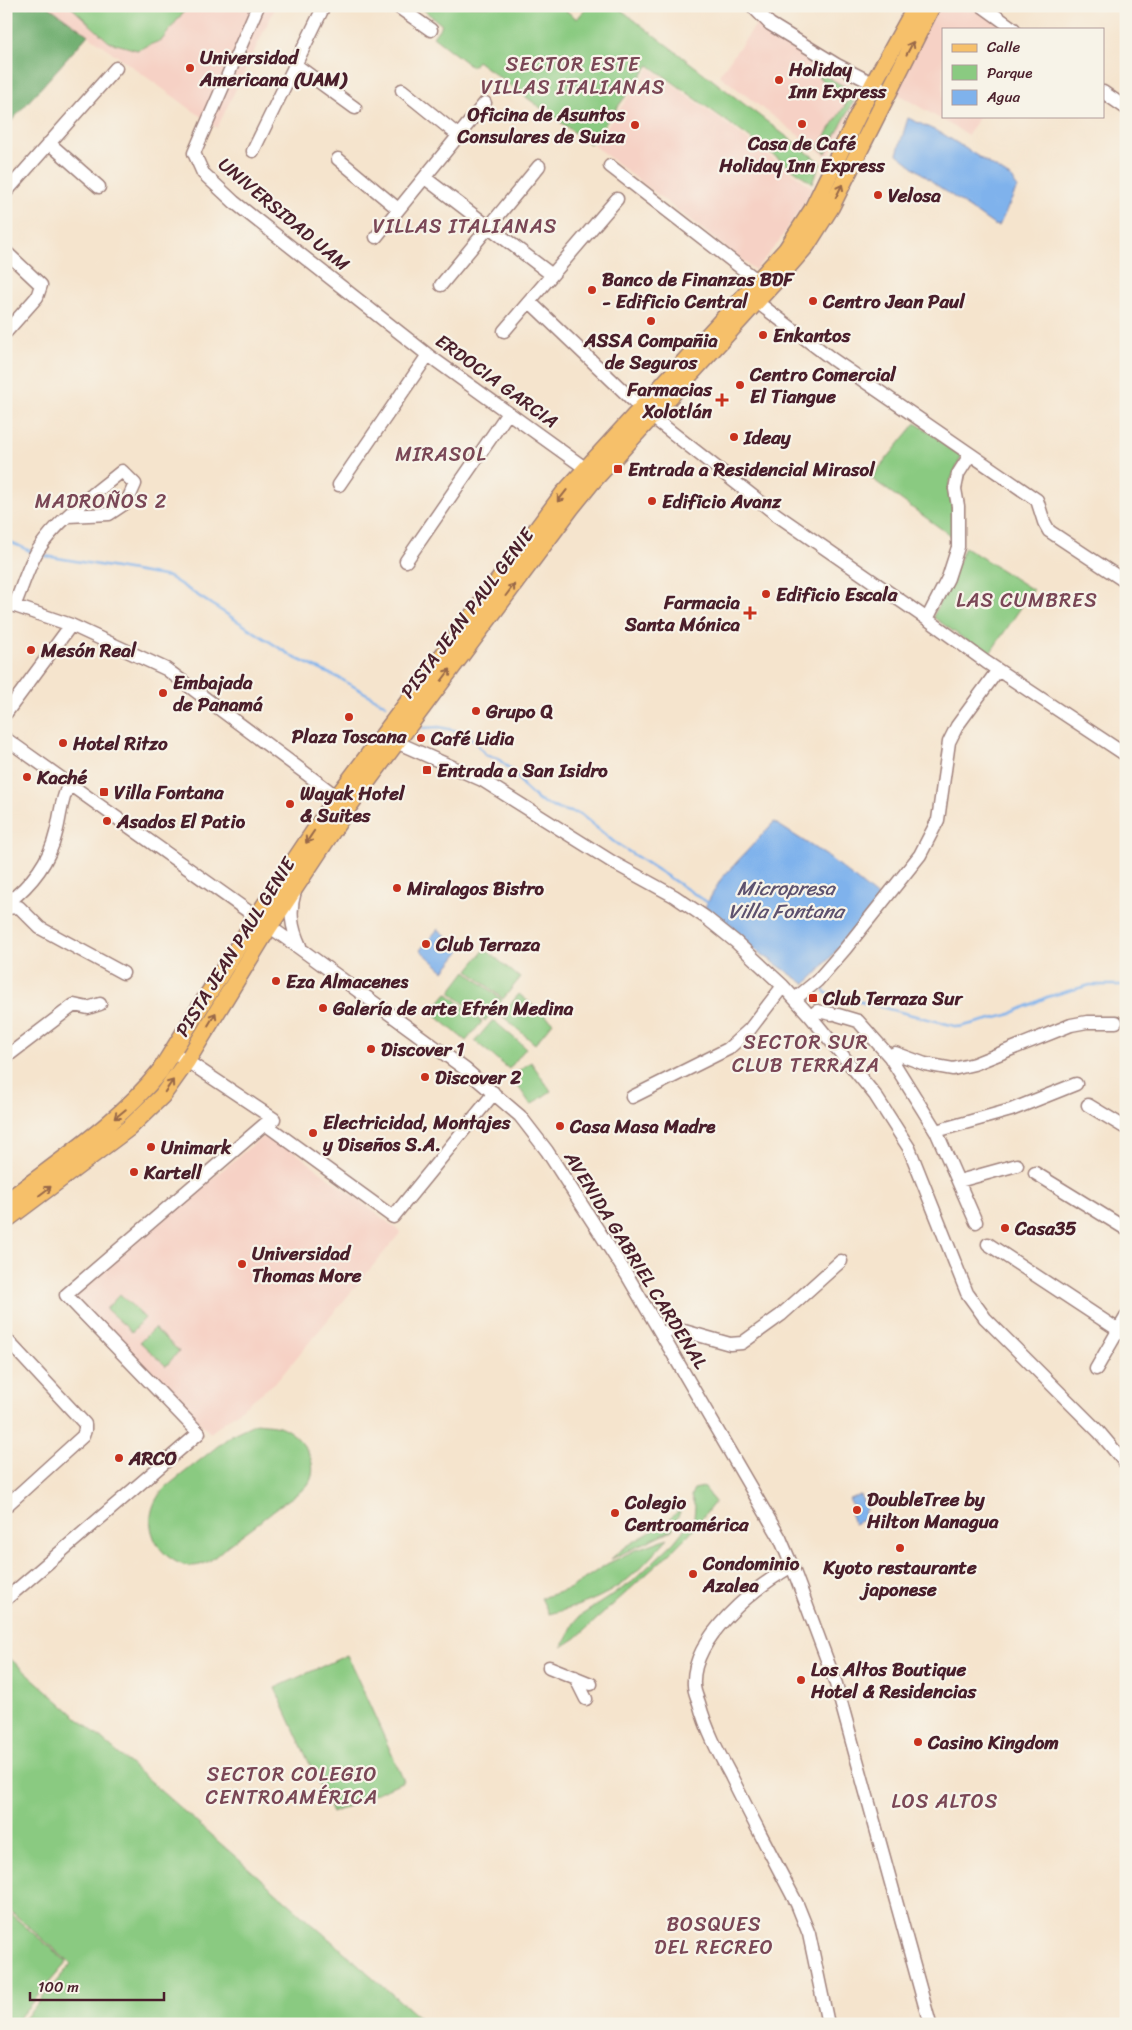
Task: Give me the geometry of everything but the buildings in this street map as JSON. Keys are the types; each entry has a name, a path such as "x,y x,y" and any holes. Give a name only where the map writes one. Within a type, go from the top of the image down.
{"main road":[{"path":"647,413 650,412 652,406 692,361 702,343 786,250 812,210 873,84 916,6"},
{"name":"PISTA JEAN PAUL GENIE","path":"6,1202 124,1111 143,1092 263,922 343,801 396,742 588,475 647,413 722,340 804,249 832,207 888,90 932,6"},
{"path":"758,281 768,280 806,237 821,225"},
{"path":"722,340 729,326 759,291 758,281"},
{"name":"PISTA JEAN PAUL GENIE","path":"6,1220 136,1122 162,1096 187,1061 263,922 297,886 367,757 563,494 588,475"},
{"path":"367,757 385,744 396,742 392,737 394,730 420,694 432,670"}],"street":[{"name":"UNIVERSIDAD UAM","path":"258,6 194,153 202,173 234,202 389,323"},
{"path":"253,151 324,6"},
{"path":"398,6 431,30"},
{"path":"752,6 770,24 837,65 888,90"},
{"path":"982,6 1013,28"},
{"path":"296,65 355,108"},
{"path":"6,192 116,68"},
{"path":"402,90 459,136"},
{"path":"1104,93 1126,108"},
{"path":"376,237 485,103"},
{"path":"49,143 99,187"},
{"path":"338,159 398,210"},
{"path":"441,285 539,166"},
{"path":"610,166 758,281"},
{"path":"425,178 552,275"},
{"path":"504,331 534,306 552,275 617,199"},
{"path":"6,252 41,285 37,297 6,332"},
{"path":"757,302 832,359 1037,500 1049,531 1126,582"},
{"path":"534,306 647,413 777,515 998,670 1126,755"},
{"name":"ERDOCIA GARCIA","path":"389,323 428,355 508,413 588,475"},
{"path":"339,485 428,355"},
{"path":"406,561 508,413"},
{"path":"927,619 948,578 958,547 958,506 955,489 958,474 970,454"},
{"path":"68,516 109,514 128,502 135,484 122,471 68,516 54,529 35,556 10,605 71,624 166,669 343,801"},
{"path":"6,713 71,624"},
{"path":"795,998 817,981 845,949 920,855 938,820 949,742 957,726 998,670"},
{"name":"AVENIDA GABRIEL CARDENAL","path":"6,739 465,1068 520,1116 547,1150 627,1275 780,1538 836,1684 930,2024"},
{"path":"396,742 482,780 614,863 674,896 730,937 783,986 875,1095 909,1148 967,1293 985,1318 1099,1432 1126,1464"},
{"path":"6,906 34,878 53,846 62,797 69,784"},
{"path":"297,886 292,906 291,924 301,949"},
{"path":"6,906 19,907 40,928 123,973"},
{"path":"632,1097 728,1049 750,1029 783,986"},
{"path":"6,1057 74,1005 88,1008 100,1004"},
{"path":"811,1017 817,1011 858,1021 890,1057 936,1131 976,1222"},
{"path":"890,1057 895,1053 925,1064 953,1069 974,1064 1071,1025 1087,1022 1116,1022"},
{"path":"173,1050 274,1118"},
{"path":"936,1131 1011,1110 1076,1084"},
{"path":"6,1599 199,1433 66,1295 265,1124 393,1217 493,1092"},
{"path":"1088,1105 1126,1128"},
{"path":"959,1181 1017,1165"},
{"path":"1035,1173 1126,1228"},
{"path":"988,1244 1122,1333"},
{"path":"661,1333 677,1329 730,1344 742,1343 781,1315 841,1261"},
{"path":"1096,1369 1122,1333 1126,1317"},
{"path":"6,1506 83,1436 86,1430 85,1424 9,1347"},
{"path":"792,1566 773,1577 750,1596 717,1630 704,1648 696,1669 694,1685 708,1731 798,1904 809,1934 828,2024"},
{"path":"549,1667 591,1684"},
{"path":"575,1677 586,1700"}],"shaded area":[{"name":"Universidad Americana (UAM)","path":"48,6 276,6 217,128"},
{"path":"932,6 982,6 1009,28 942,28 942,118 979,118 968,135 889,89"},
{"name":"Holiday Inn Express","path":"758,22 858,92 857,100 828,158 719,75"},
{"path":"650,68 812,187 805,202 777,244 755,270 593,145"},
{"name":"Universidad Thomas More","path":"268,1132 401,1232 277,1381 210,1433 72,1295"}],"green space":[{"path":"6,6 48,6 88,35 6,127"},
{"path":"70,6 188,6 162,40 137,50 109,42"},
{"path":"419,6 560,6 577,19 588,6 616,6 821,163 812,183 649,65 590,144 477,61 472,67 433,37 442,25"},
{"path":"820,73 849,89 855,96 826,153 818,148 849,99 818,77"},
{"path":"916,423 962,455 949,484 954,538 871,478"},
{"path":"965,547 1033,590 988,656 933,617"},
{"path":"485,949 520,978 503,999 468,970"},
{"path":"466,971 502,1000 485,1021 450,992"},
{"path":"447,993 482,1022 466,1041 431,1012"},
{"path":"519,994 553,1022 535,1044 501,1015"},
{"path":"493,1020 526,1048 509,1069 475,1041"},
{"path":"531,1062 551,1091 531,1105 511,1076"},
{"path":"120,1294 145,1318 132,1332 106,1309"},
{"path":"154,1328 179,1351 166,1366 140,1342"},
{"path":"256,1423 279,1426 296,1436 303,1444 312,1462 313,1472 310,1481 304,1489 276,1508 210,1561 195,1566 187,1566 172,1560 160,1549 151,1529 152,1509 161,1492 233,1434"},
{"path":"703,1487 715,1502 689,1534 576,1638 562,1647 574,1623 580,1616 632,1582 674,1542 694,1517 695,1506 691,1497 694,1489"},
{"path":"679,1510 680,1512 672,1530 611,1559 628,1545 662,1525"},
{"path":"668,1538 638,1570 609,1592 590,1601 549,1614 541,1598 569,1589 607,1564 635,1550"},
{"path":"6,1655 426,2024 23,2024 22,2022 71,1964 6,1907"},
{"path":"347,1655 404,1781 332,1813 275,1688"},
{"path":"6,1910 67,1962 17,2020 20,2024 6,2024"}],"water":[{"path":"908,118 943,134 1013,179 1017,188 999,226 994,225 938,186 897,154"},
{"name":"Micropresa Villa Fontana","path":"774,822 827,856 880,899 817,973 805,984 750,946 705,907 721,879"},
{"path":"438,929 462,949 444,971 420,950"},
{"name":"DoubleTree by Hilton Managua","path":"860,1495 867,1509 864,1511 867,1518 854,1524 849,1509 853,1507 849,1499"}],"waterway":[{"path":"6,540 32,552"},
{"path":"40,555 169,577 295,658 341,679 386,705"},
{"path":"423,728 439,727 462,732 475,742 486,755 497,758 515,773 524,787 539,801 558,809 580,814 614,842 710,904"},
{"path":"820,985 826,993 959,1027 1008,1015 1047,997 1090,985 1126,985"}],"place":[{"name":"Universidad Americana (UAM)","path":"190,68"},
{"name":"Holiday Inn Express","path":"779,80"},
{"name":"Casa de Café Holiday Inn Express","path":"802,124"},
{"name":"Oficina de Asuntos Consulares de Suiza","path":"635,125"},
{"name":"Velosa","path":"878,195"},
{"name":"Banco de Finanzas BDF - Edificio Central","path":"592,290"},
{"name":"Centro Jean Paul","path":"813,301"},
{"name":"ASSA Compañia de Seguros","path":"651,321"},
{"name":"Enkantos","path":"763,335"},
{"name":"Centro Comercial El Tiangue","path":"740,385"},
{"name":"Farmacias Xolotlán","path":"722,400"},
{"name":"Ideay","path":"734,437"},
{"name":"Entrada a Residencial Mirasol","path":"618,469"},
{"name":"Edificio Avanz","path":"652,501"},
{"name":"Edificio Escala","path":"766,594"},
{"name":"Farmacia Santa Mónica","path":"750,613"},
{"name":"Mesón Real","path":"31,650"},
{"name":"Embajada de Panamá","path":"163,693"},
{"name":"Grupo Q","path":"476,711"},
{"name":"Plaza Toscana","path":"349,717"},
{"name":"Café Lidia","path":"421,738"},
{"name":"Hotel Ritzo","path":"63,743"},
{"name":"Entrada a San Isidro","path":"427,770"},
{"name":"Kaché","path":"27,777"},
{"name":"Villa Fontana","path":"104,792"},
{"name":"Wayak Hotel & Suites","path":"290,804"},
{"name":"Asados El Patio","path":"107,821"},
{"name":"Miralagos Bistro","path":"397,888"},
{"name":"Club Terraza","path":"426,944"},
{"name":"Eza Almacenes","path":"276,981"},
{"name":"Club Terraza Sur","path":"813,998"},
{"name":"Galería de arte Efrén Medina","path":"323,1008"},
{"name":"Discover 1","path":"371,1049"},
{"name":"Discover 2","path":"425,1077"},
{"name":"Casa Masa Madre","path":"560,1126"},
{"name":"Electricidad, Montajes y Diseños S.A.","path":"313,1133"},
{"name":"Unimark","path":"151,1147"},
{"name":"Kartell","path":"134,1172"},
{"name":"Casa35","path":"1005,1228"},
{"name":"Universidad Thomas More","path":"242,1264"},
{"name":"ARCO","path":"119,1458"},
{"name":"DoubleTree by Hilton Managua","path":"857,1510"},
{"name":"Colegio Centroamérica","path":"615,1513"},
{"name":"Kyoto restaurante japonese","path":"900,1548"},
{"name":"Condominio Azalea","path":"693,1574"},
{"name":"Los Altos Boutique Hotel & Residencias","path":"801,1680"},
{"name":"Casino Kingdom","path":"918,1742"}],"district":[{"name":"SECTOR ESTE VILLAS ITALIANAS","path":"573,76"},
{"name":"VILLAS ITALIANAS","path":"465,226"},
{"name":"MIRASOL","path":"441,454"},
{"name":"MADROÑOS 2","path":"101,501"},
{"name":"LAS CUMBRES","path":"1027,600"},
{"name":"SECTOR SUR CLUB TERRAZA","path":"806,1054"},
{"name":"SECTOR COLEGIO CENTROAMÉRICA","path":"292,1786"},
{"name":"LOS ALTOS","path":"945,1801"},
{"name":"BOSQUES DEL RECREO","path":"714,1936"}]}
